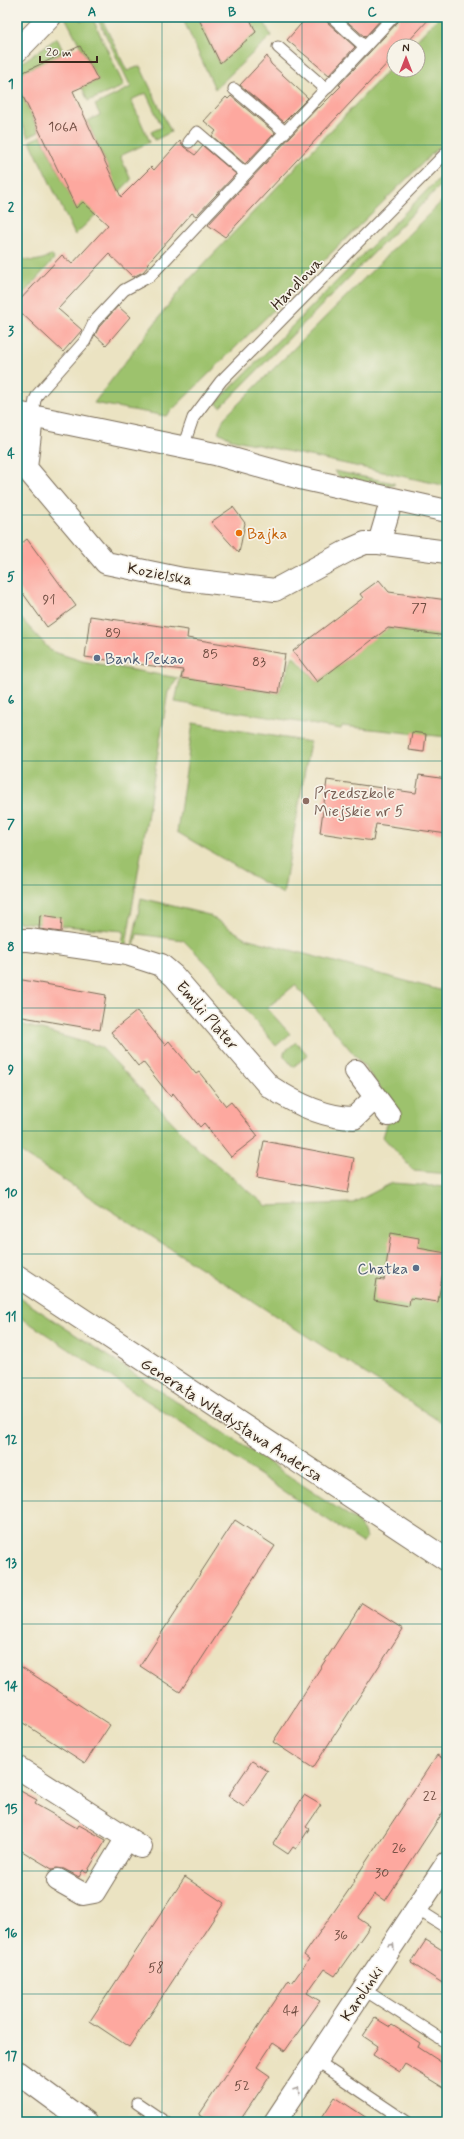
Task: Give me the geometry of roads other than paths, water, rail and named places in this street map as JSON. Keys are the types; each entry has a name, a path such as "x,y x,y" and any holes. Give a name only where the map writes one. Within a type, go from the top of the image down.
{"street":[{"path":"17,51 50,17"},
{"path":"25,415 183,447 392,499 447,511"},
{"name":"Kozielska","path":"25,415 26,468 106,563 183,579 275,590 365,543 379,543 447,552"},
{"path":"379,543 392,499"},
{"name":"Emilii Plater","path":"17,940 29,940 127,954 161,965 174,976 269,1086 288,1100 340,1118 354,1118 375,1098"},
{"path":"356,1071 389,1115"},
{"name":"Generała Władysława Andersa","path":"17,1276 447,1560"},
{"path":"17,1767 134,1843 94,1892 83,1894 58,1880"},
{"name":"Karolinki","path":"275,2122 447,1863"},
{"path":"18,2074 85,2122"}],"lane":[{"path":"332,17 365,47"},
{"path":"25,415 38,394 85,342 94,322 124,290 150,276 394,17"},
{"path":"278,47 326,89"},
{"path":"234,89 285,132"},
{"path":"189,142 197,132 246,174"},
{"name":"Handlowa","path":"183,447 193,418 221,381 447,152"},
{"path":"417,1909 447,1928"},
{"path":"363,1989 447,2043"},
{"path":"316,2061 407,2122"},
{"path":"137,2103 165,2122"}],"place":[{"name":"Bajka","path":"239,533"},
{"name":"Bank Pekao","path":"97,658"},
{"name":"Przedszkole Miejskie nr 5","path":"306,801"},
{"name":"Chatka","path":"416,1268"}]}
